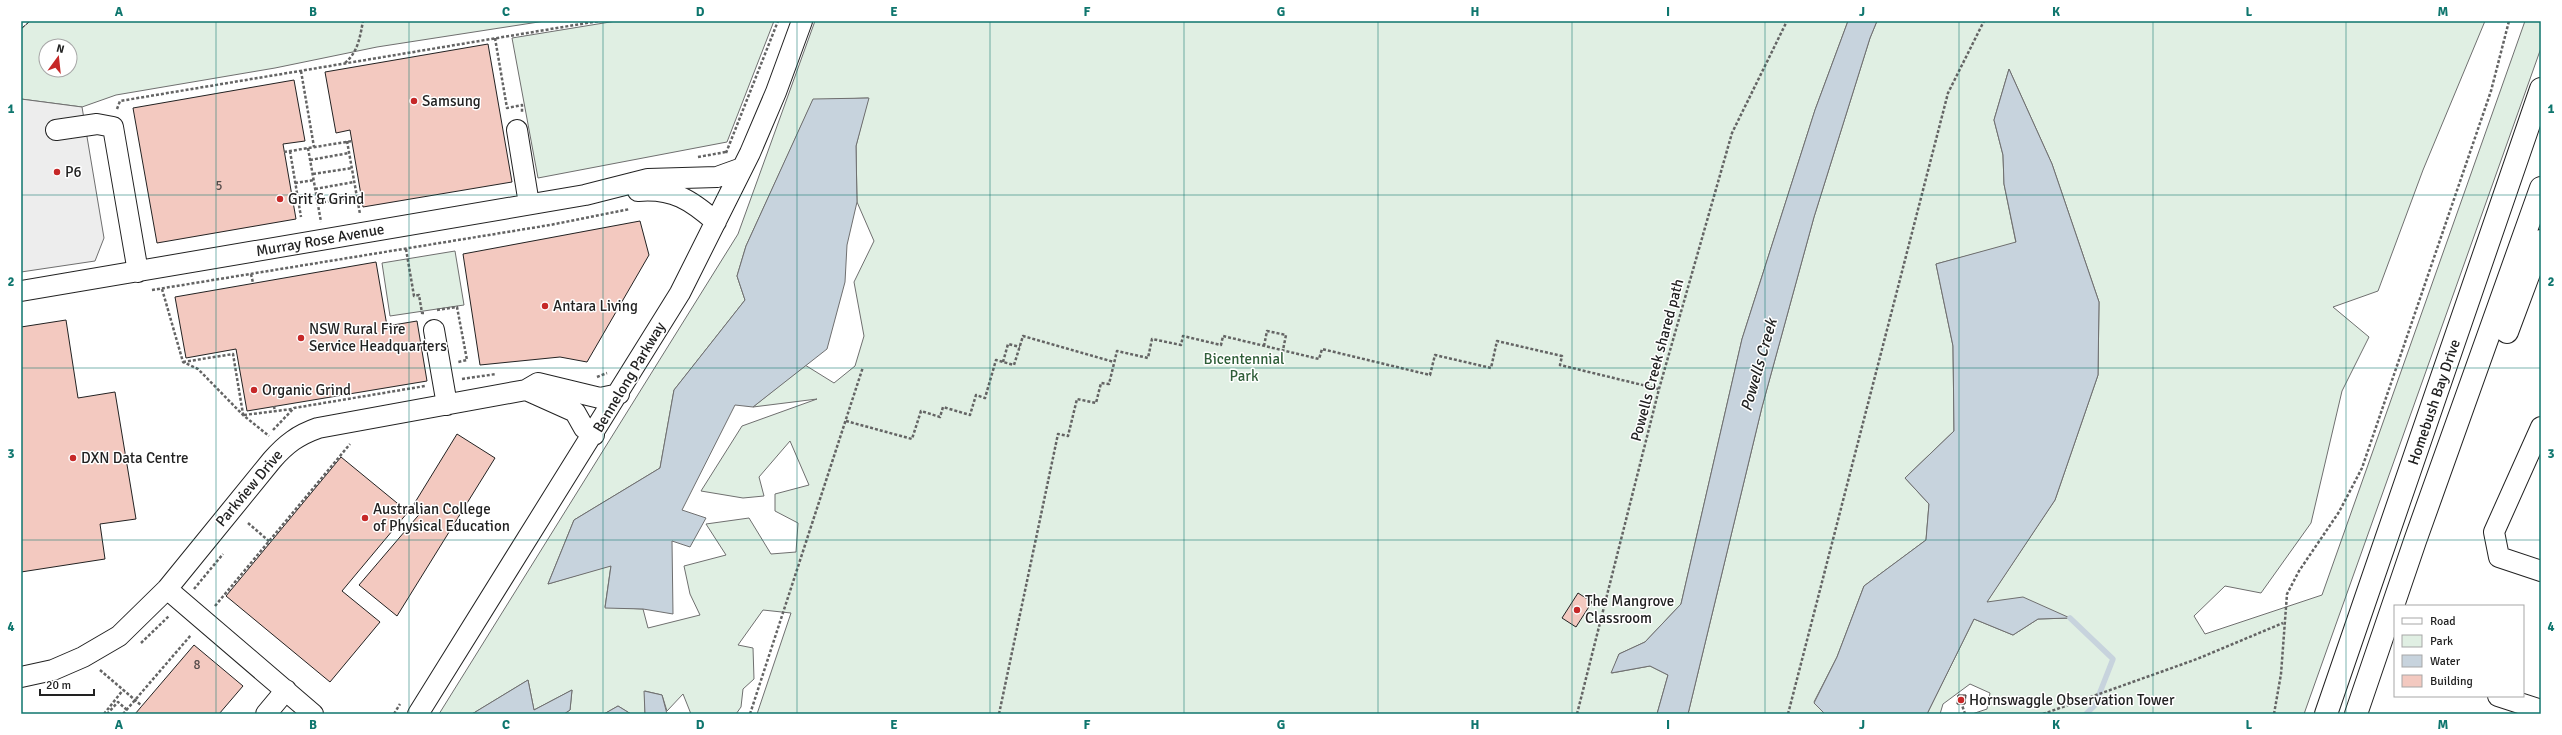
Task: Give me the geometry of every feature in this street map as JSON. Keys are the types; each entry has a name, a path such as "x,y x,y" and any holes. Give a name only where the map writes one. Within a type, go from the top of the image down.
{"highway":[{"name":"Homebush Bay Drive","path":"2326,714 2541,89"},
{"name":"Homebush Bay Drive","path":"2356,714 2415,541 2541,188"},
{"path":"2415,541 2449,482 2541,241"}],"street":[{"name":"Bennelong Parkway","path":"418,714 594,436 680,293 742,168 776,92 802,21"},
{"path":"520,121 529,204"},
{"path":"56,130 97,124 113,127 138,272"},
{"name":"Murray Rose Avenue","path":"21,291 619,188 648,179 717,177 742,168"},
{"name":"Murray Rose Avenue","path":"619,188 629,192 648,190 671,193 689,200 716,222"},
{"path":"434,330 447,405"},
{"name":"Parkview Drive","path":"21,677 53,670 83,657 119,636 167,589 290,440 318,428 526,390 538,384 600,398 619,394"},
{"path":"526,390 575,412 584,428 594,436"},
{"path":"2541,427 2494,532 2499,557 2541,571"},
{"path":"167,589 286,690 312,714"},
{"path":"266,714 286,690"},
{"path":"2501,697 2541,710"}],"path":[{"path":"344,64 351,58 359,43 363,21"},
{"path":"113,127 120,101 599,21"},
{"path":"725,157 778,21"},
{"name":"Powells Creek shared path","path":"1577,714 1659,389 1732,132 1787,21"},
{"path":"1788,714 1948,93 1984,21"},
{"path":"2274,714 2281,674 2283,623 2287,594 2299,571 2339,512 2362,468 2486,106 2509,21"},
{"path":"495,38 507,108 522,106 520,121"},
{"path":"301,71 314,147"},
{"path":"284,152 352,140"},
{"path":"347,141 360,215"},
{"path":"308,148 321,222"},
{"path":"290,151 301,217"},
{"path":"310,160 349,153"},
{"path":"313,174 352,168"},
{"path":"295,183 314,180"},
{"path":"315,189 354,182"},
{"path":"318,203 357,196"},
{"path":"147,290 162,289 406,249 632,208"},
{"path":"406,249 414,296 419,295 422,313 457,307 467,360 456,363"},
{"path":"251,274 253,283"},
{"path":"162,289 183,362 198,369 243,415 271,438"},
{"path":"1264,346 1268,331 1286,335 1282,350"},
{"path":"846,421 912,439 921,411 940,417 943,407 970,415 976,395 985,398 996,360 1014,365 1023,336 1114,362"},
{"path":"999,714 1050,466 1058,434 1068,436 1077,398 1096,403 1101,382 1109,384 1117,350 1148,358 1152,339 1181,346 1183,336 1221,345 1223,336 1319,359 1322,349 1430,375 1435,355 1491,368 1497,341 1562,356 1560,365 1659,389"},
{"path":"1003,362 1008,344 1020,347"},
{"path":"183,362 232,354 243,415"},
{"path":"593,379 607,373 611,367"},
{"path":"750,714 863,367"},
{"path":"274,406 275,412"},
{"path":"243,415 275,412 294,408"},
{"path":"214,607 270,542 350,444"},
{"path":"248,523 270,542"},
{"path":"2042,714 2197,659 2283,623"},
{"path":"123,714 192,633"},
{"path":"98,669 142,706"},
{"path":"104,714 123,690"},
{"path":"1961,701 1959,699 1963,697 1964,700 1960,702 1965,714"},
{"path":"107,714 118,702 126,710"}],"green space":[{"path":"30,21 545,21 377,47 275,68 116,95 82,107 21,99 21,29"},
{"path":"616,21 774,21 727,142 538,178 512,38"},
{"name":"Bicentennial Park","path":"815,21 1848,21 1815,110 1742,339 1681,604 1645,642 1619,654 1612,673 1650,666 1668,675 1657,714 757,714 791,613 763,610 738,645 753,648 754,679 743,689 741,707 736,714 691,714 683,694 667,711 662,695 645,691 645,714 631,714 618,706 604,714 564,714 570,710 572,690 534,710 528,680 472,714 439,714 738,234","holes":["868,98 856,146 857,202 874,241 854,282 864,336 855,366 834,383 805,365 753,407 817,399 742,426 701,491 743,498 764,496 759,477 790,441 809,485 775,494 775,511 798,523 796,552 771,554 749,518 706,524 726,555 684,566 690,594 700,615 648,628 643,609 605,607 611,565 548,584 574,520 660,468 674,390 745,300 737,276 746,246 813,100"]},
{"path":"1877,21 2485,21 2423,170 2378,291 2333,307 2369,337 2342,391 2311,523 2261,593 2225,586 2194,616 2205,634 2322,595 2525,21 2541,21 2541,48 2304,714 1972,714 1987,709 1990,693 1970,684 1943,704 1940,714 1927,714 1974,619 2013,635 2038,619 2069,618 1986,603 2055,500 2098,375 2099,302 2052,164 2009,69 1994,120 2003,155 2004,184 2016,243 1936,264 1953,346 1954,431 1905,478 1929,504 1926,540 1864,586 1837,657 1814,702 1825,714 1688,714 1762,407 1814,217 1870,38"},
{"path":"455,251 464,305 390,316 382,263"}],"shaded area":[{"name":"P6","path":"21,99 82,107 104,238 95,261 21,272"}],"water":[{"name":"Powells Creek","path":"1848,21 1877,21 1870,38 1814,217 1762,407 1688,714 1657,714 1668,675 1650,666 1611,673 1619,654 1645,642 1681,604 1742,339 1815,110"},
{"path":"2009,69 2052,164 2099,302 2098,375 2055,500 1987,602 2023,597 2070,618 2038,619 2013,635 1974,619 1927,714 1825,714 1814,703 1837,657 1864,586 1926,540 1929,504 1905,478 1954,431 1953,346 1936,264 2016,242 2004,184 2003,155 1994,120"},
{"path":"869,98 856,146 857,202 847,245 845,282 827,349 753,407 735,405 682,510 706,518 690,547 672,541 673,614 643,609 605,608 611,566 548,584 574,520 660,468 674,390 745,300 737,276 746,246 813,99"},
{"path":"528,680 534,710 572,690 570,710 564,714 472,714"},
{"path":"644,691 662,695 667,714 645,714"},
{"path":"618,706 631,714 604,714"}],"building":[{"name":"Samsung","path":"488,44 512,182 363,207 350,130 336,133 325,72"},
{"path":"294,80 305,141 283,144 296,219 157,243 133,108"},
{"name":"Antara Living","path":"640,221 649,255 587,362 560,357 480,365 463,254"},
{"name":"NSW Rural Fire Service Headquarters","path":"376,262 387,326 417,321 427,381 247,411 236,349 186,358 175,297"},
{"name":"DXN Data Centre","path":"66,320 78,398 115,392 136,519 100,524 105,559 21,572 21,327"},
{"path":"457,434 495,458 397,616 359,585 423,510 414,504"},
{"path":"341,457 408,512 342,591 380,622 330,682 226,596"},
{"name":"The Mangrove Classroom","path":"1578,593 1592,602 1576,627 1562,618"},
{"path":"194,645 243,686 219,714 135,714"},
{"name":"Hornswaggle Observation Tower","path":"1958,695 1966,695 1965,704 1957,704"}],"waterway":[{"path":"2070,618 2113,659 2095,705 2086,714"}],"fence":[{"path":"21,29 30,21"}],"place":[{"name":"Samsung","path":"414,101"},
{"name":"P6","path":"57,172"},
{"name":"Grit & Grind","path":"280,199"},
{"name":"Antara Living","path":"545,306"},
{"name":"NSW Rural Fire Service Headquarters","path":"301,338"},
{"name":"Organic Grind","path":"254,390"},
{"name":"DXN Data Centre","path":"73,458"},
{"name":"Australian College of Physical Education","path":"365,518"},
{"name":"The Mangrove Classroom","path":"1577,610"},
{"name":"Hornswaggle Observation Tower","path":"1961,700"}]}
